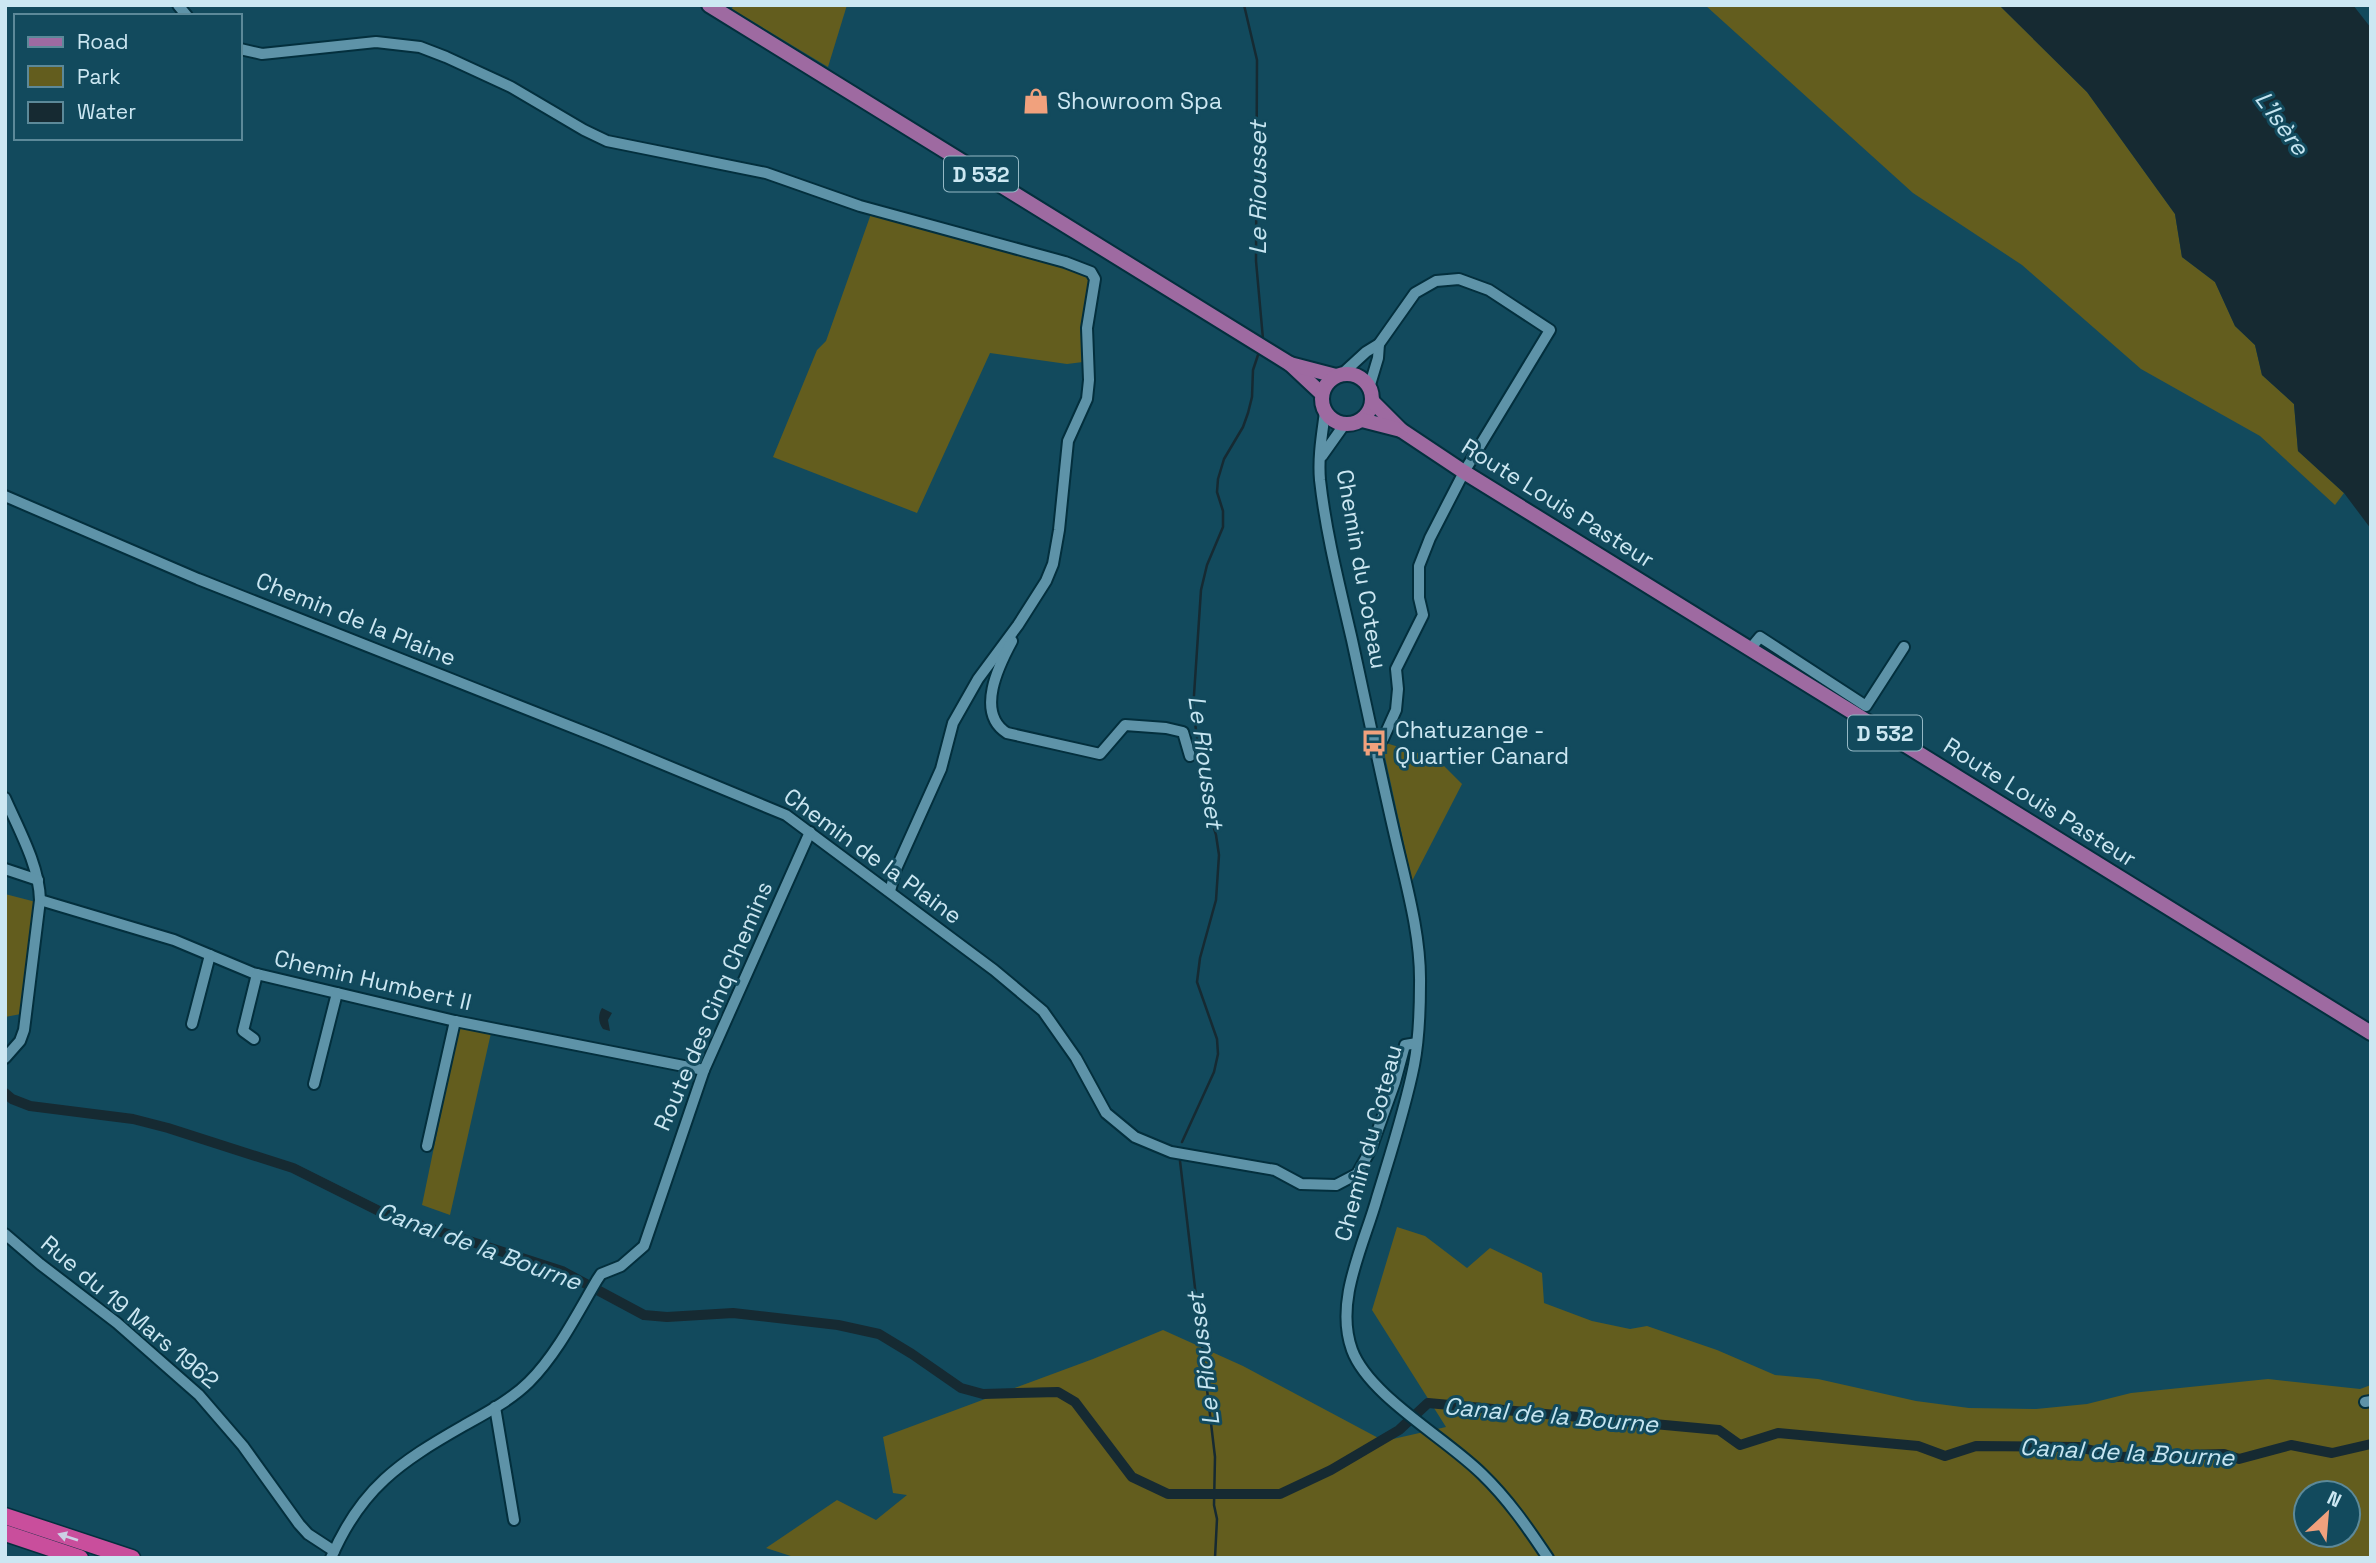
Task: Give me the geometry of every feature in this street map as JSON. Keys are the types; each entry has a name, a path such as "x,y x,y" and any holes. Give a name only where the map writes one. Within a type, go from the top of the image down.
{"highway":[{"path":"5,1516 131,1558"},
{"path":"5,1533 80,1558"}],"main road":[{"name":"D 532","path":"709,5 1267,352 1290,364 1339,375"},
{"name":"D 532","path":"1290,364 1322,394"},
{"path":"1339,375 1358,377 1371,394 1369,411 1362,420 1344,425 1333,421 1325,412 1322,394 1327,383 1339,375"},
{"name":"Route Louis Pasteur","path":"1371,394 1401,430 1464,472 2371,1033"},
{"name":"Route Louis Pasteur","path":"1362,420 1401,430"}],"street":[{"path":"242,49 262,54 376,42 420,47 511,87 607,141 766,173 860,206 1065,262 1091,272 1095,279 1087,328 1087,399 1068,441 1053,564 1007,650 990,694 991,710 1001,730 1007,733 1100,754 1125,725 1166,728 1183,732 1190,756"},
{"path":"1339,375 1379,344 1415,293 1436,281 1459,279 1489,290 1550,330 1440,515 1419,566 1419,598 1423,615 1396,669 1397,699 1391,726 1383,739 1374,743"},
{"path":"1371,394 1379,344"},
{"name":"Chemin du Coteau","path":"1325,412 1319,443 1322,456 1320,478 1335,564 1417,942 1420,978 1417,1044 1409,1085 1352,1281 1346,1306 1346,1331 1353,1352 1376,1388 1483,1475 1506,1500 1548,1558"},
{"name":"Chemin du Coteau","path":"1322,456 1344,425"},
{"name":"Chemin de la Plaine","path":"5,496 198,579 786,815 890,891 1043,1011 1076,1058 1106,1113 1135,1137 1171,1153 1275,1170 1301,1184 1336,1185 1357,1174 1371,1149 1405,1045 1417,1044"},
{"path":"890,891 896,869 941,769 953,723 978,679 1025,615"},
{"path":"1750,649 1760,637 1866,706 1904,647"},
{"path":"5,798 29,853 38,880 40,900 24,1030 20,1041 5,1058"},
{"name":"Route des Cinq Chemins","path":"332,1554 366,1496 410,1457 495,1407 528,1383 543,1366 601,1274 621,1265 644,1246 704,1070 810,832"},
{"path":"5,869 38,880"},
{"name":"Chemin Humbert II","path":"40,900 174,940 257,974 455,1021 704,1070"},
{"path":"192,1024 210,955"},
{"path":"254,1039 243,1031 257,974"},
{"path":"314,1084 337,993"},
{"path":"426,1146 455,1021"},
{"name":"Rue du 19 Mars 1962","path":"5,1234 117,1322 199,1395 243,1446 299,1524 332,1554"},
{"path":"495,1407 514,1520"}],"green space":[{"path":"733,5 847,5 828,67 732,9"},
{"path":"1705,5 1999,5 2087,92 2175,214 2182,257 2215,282 2235,326 2255,345 2262,375 2294,404 2298,451 2344,493 2335,505 2260,436 2141,369 2022,265 1913,193"},
{"path":"872,211 1078,271 1089,278 1083,362 1067,364 990,353 917,513 773,457 817,350 826,341"},
{"path":"1386,743 1437,759 1462,784 1412,881 1384,752"},
{"path":"5,894 36,902 21,1014 5,1017"},
{"path":"459,1026 491,1033 450,1215 422,1205"},
{"path":"1397,1227 1425,1236 1467,1268 1490,1248 1542,1273 1544,1303 1592,1321 1630,1329 1647,1326 1717,1350 1775,1375 1818,1379 1916,1401 1969,1408 2036,1409 2087,1404 2131,1393 2268,1379 2360,1389 2371,1385 2371,1554 2367,1558 797,1558 766,1548 837,1500 876,1520 907,1495 893,1493 883,1437 1093,1359 1163,1330 1243,1366 1384,1441 1446,1427 1372,1310"}],"water":[{"name":"L'Isère","path":"1999,5 2353,5 2371,28 2371,529 2344,493 2298,451 2294,404 2262,375 2255,345 2235,326 2215,282 2182,257 2175,214 2087,92"},
{"path":"602,1008 612,1013 608,1020 610,1031 603,1029 600,1024"}],"waterway":[{"name":"Le Riousset","path":"1244,5 1257,60 1256,261 1263,339"},
{"name":"Le Riousset","path":"1182,1142 1214,1072 1218,1054 1217,1039 1197,982 1200,958 1216,900 1219,855 1208,809 1193,710 1201,590 1207,565 1223,527 1223,511 1217,492 1218,479 1224,459 1248,413 1252,397 1253,370 1259,352"},
{"name":"Canal de la Bourne","path":"5,1093 30,1106 133,1119 168,1128 293,1168 383,1213 562,1271 644,1315 667,1317 733,1313 838,1325 879,1334 961,1388 983,1394 1058,1392 1075,1402 1132,1477 1168,1494 1280,1494 1331,1470 1399,1430 1428,1403 1719,1430 1740,1445 1778,1433 1918,1446 1945,1456 1976,1446 2079,1447 2118,1457 2224,1454 2239,1459 2291,1445 2332,1453 2371,1444"},
{"name":"Le Riousset","path":"1180,1161 1215,1457 1215,1558"}],"place":[{"name":"Showroom Spa","path":"1036,101"},
{"name":"Chatuzange - Quartier Canard","path":"1374,743"}]}
